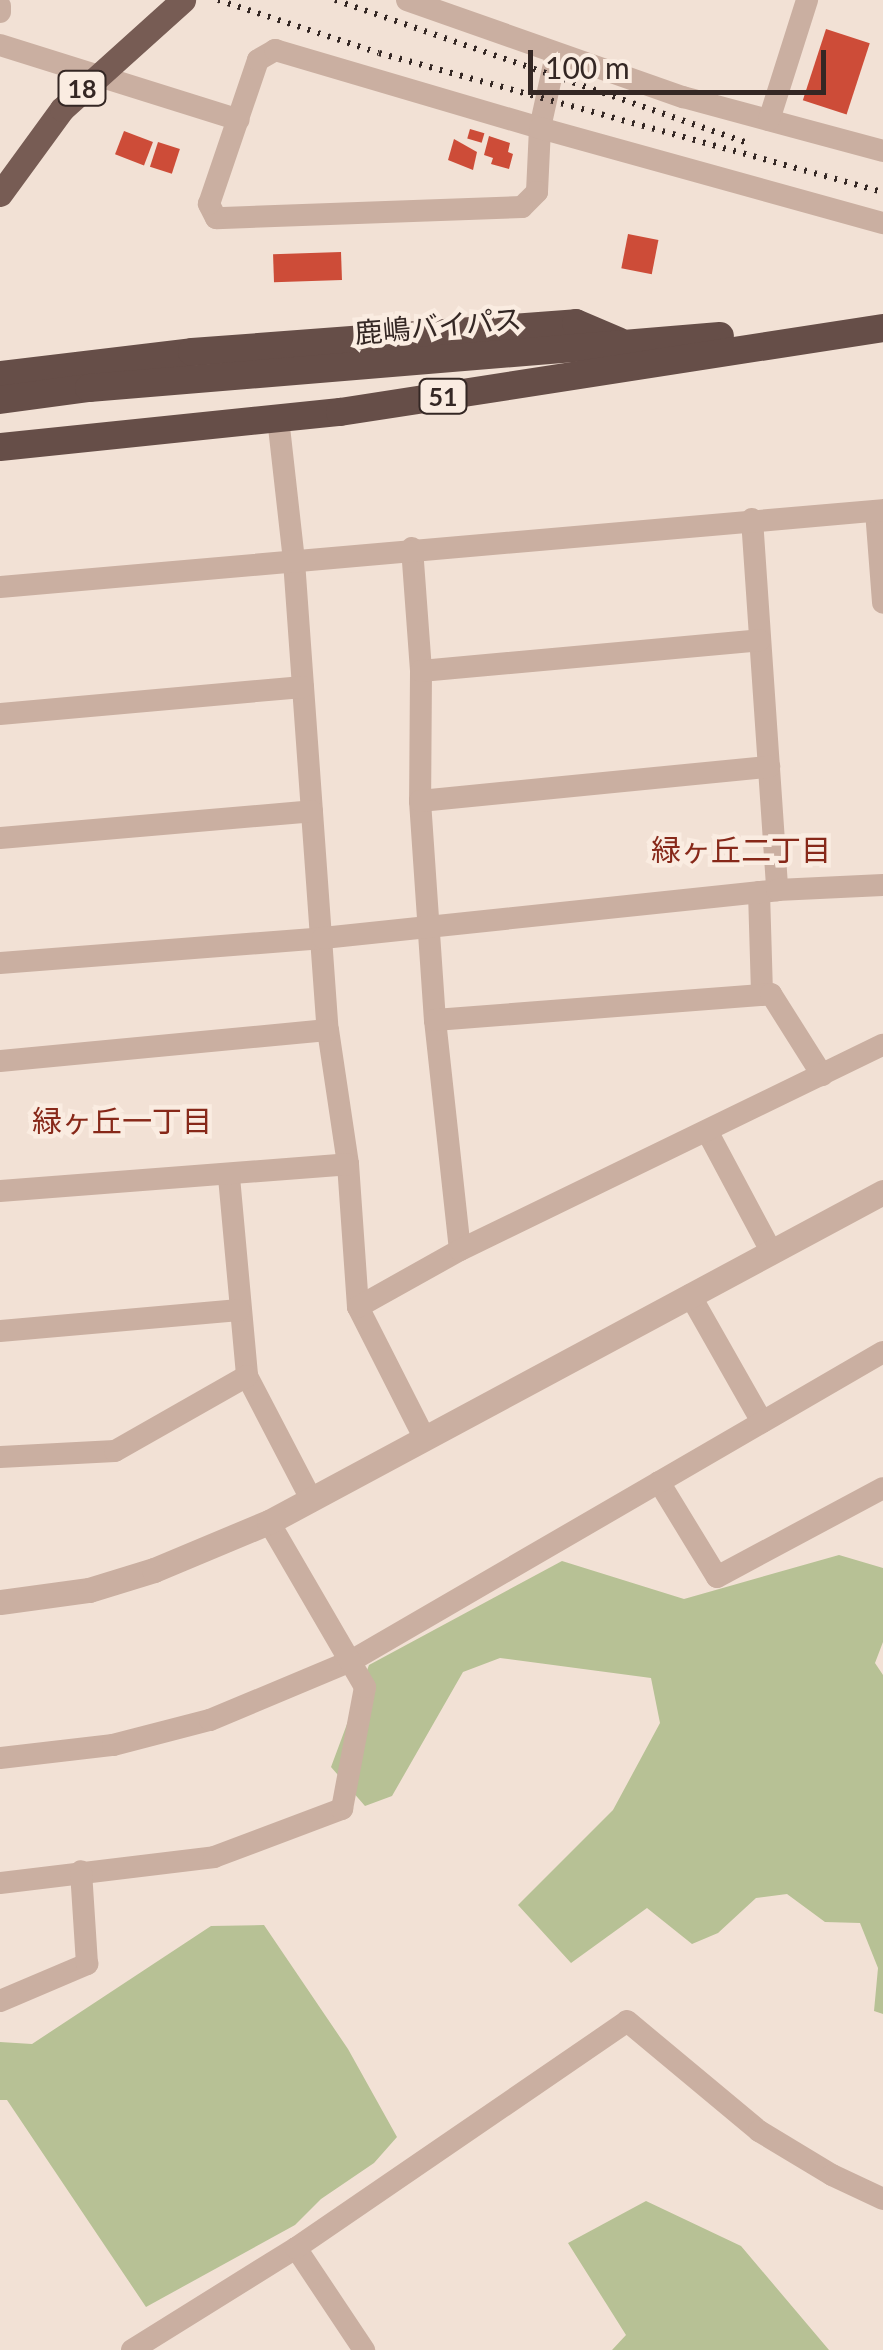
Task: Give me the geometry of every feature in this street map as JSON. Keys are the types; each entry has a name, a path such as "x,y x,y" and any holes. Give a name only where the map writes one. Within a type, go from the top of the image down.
{"highway":[{"name":"51","path":"0,375 192,352 576,323 622,342"},
{"name":"鹿嶋バイパス","path":"0,400 90,388 622,342 883,327"},
{"name":"51","path":"0,447 278,418 883,327"}],"main road":[{"name":"18","path":"0,194 62,109 94,75 183,0"}],"street":[{"path":"408,0 556,55 883,151"},
{"path":"770,120 807,0"},
{"path":"0,46 239,120"},
{"path":"556,55 540,128 537,192 522,207 216,218 209,204 258,60 275,50 540,128 883,223"},
{"path":"278,418 294,562 328,1030 348,1164 358,1307 424,1436"},
{"path":"0,588 412,548 880,510 883,603"},
{"path":"752,519 769,767 762,995"},
{"path":"412,548 420,670 420,802 432,926 435,1020 460,1250"},
{"path":"420,670 760,640"},
{"path":"0,714 303,687"},
{"path":"420,802 769,767"},
{"path":"0,838 312,811"},
{"path":"0,963 324,938 768,891 883,884"},
{"path":"435,1020 770,994 822,1076"},
{"path":"0,1061 328,1030"},
{"path":"358,1307 460,1250 883,1044"},
{"path":"707,1131 772,1251"},
{"path":"0,1192 348,1164"},
{"path":"229,1176 246,1376 310,1497"},
{"path":"0,1602 106,1585 154,1570 269,1522 883,1192"},
{"path":"690,1295 762,1422"},
{"path":"0,1331 239,1310"},
{"path":"0,1758 114,1744 210,1720 351,1660 883,1352"},
{"path":"0,1457 115,1451 246,1376"},
{"path":"660,1482 717,1577 883,1488"},
{"path":"0,1883 214,1856 342,1810 365,1687 269,1522"},
{"path":"0,2002 87,1964 81,1872"},
{"path":"132,2350 296,2248 627,2020 759,2131 832,2175 883,2199"},
{"path":"296,2248 364,2350"},
{"path":"167,2328 180,2350"}],"green space":[{"path":"839,1555 883,1568 883,1642 875,1663 883,1675 883,2014 874,2011 878,1968 860,1923 825,1922 787,1894 756,1898 718,1933 692,1944 647,1908 571,1963 518,1905 613,1810 660,1723 651,1678 500,1658 463,1672 392,1796 365,1806 331,1767 369,1665 562,1561 684,1599"},
{"path":"264,1925 348,2049 397,2137 374,2163 321,2199 295,2225 146,2307 7,2100 0,2100 0,2042 32,2044 211,1926"},
{"path":"646,2201 741,2246 829,2350 612,2350 626,2335 568,2243"}],"building":[{"path":"826,29 870,43 847,115 803,100"},
{"path":"470,129 484,133 482,143 467,139"},
{"path":"124,131 153,142 144,165 115,154"},
{"path":"489,136 510,143 508,152 513,154 509,169 491,164 493,158 484,155"},
{"path":"454,139 477,152 473,170 448,160"},
{"path":"158,142 180,149 172,174 150,167"},
{"path":"628,234 658,240 652,274 621,268"},
{"path":"341,252 342,280 274,282 273,254"}],"railway":[{"path":"218,0 379,53 883,192"},
{"path":"335,0 746,142"}],"district":[{"name":"緑ヶ丘二丁目","path":"741,849"},
{"name":"緑ヶ丘一丁目","path":"122,1120"}]}
